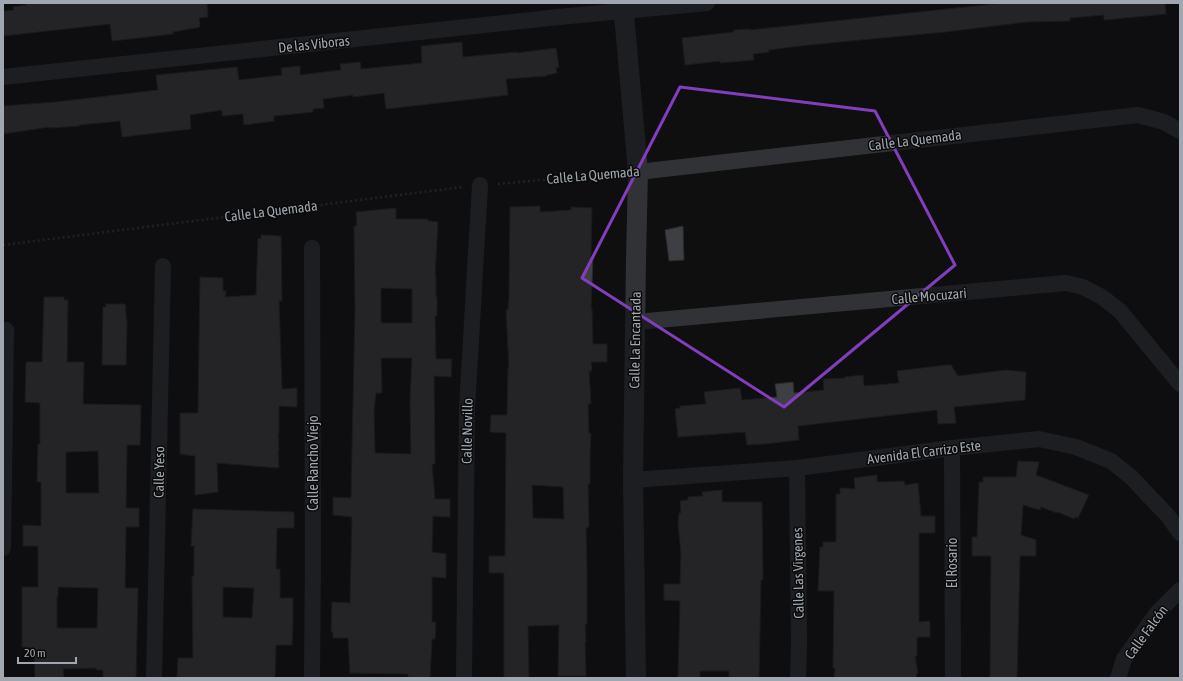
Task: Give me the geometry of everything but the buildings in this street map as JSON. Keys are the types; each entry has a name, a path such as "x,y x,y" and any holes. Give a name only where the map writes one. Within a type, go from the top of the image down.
{"street":[{"name":"De las Viboras","path":"3,77 624,6 706,3"},
{"name":"Calle La Encantada","path":"624,6 638,172 634,480 636,678"},
{"name":"Calle La Quemada","path":"638,172 1138,115 1164,122 1180,131"},
{"name":"Calle Novillo","path":"464,678 467,408 480,185"},
{"name":"Calle Rancho Viejo","path":"312,248 314,557 312,678"},
{"name":"Calle Yeso","path":"154,678 163,266"},
{"name":"Calle Mocuzari","path":"636,322 1066,283 1083,287 1102,297 1120,311 1180,384"},
{"path":"3,548 6,330"},
{"name":"Avenida El Carrizo Este","path":"634,480 797,468 952,448 1039,439 1076,447 1111,461 1131,477 1168,516 1180,533"},
{"name":"El Rosario","path":"952,448 953,678"},
{"name":"Calle Las Virgenes","path":"797,468 800,643 798,678"},
{"name":"Calle Falcón","path":"1118,678 1124,659 1156,613 1180,590"}],"path":[{"name":"Calle La Quemada","path":"3,245 480,185 638,172"}],"highlighted area":[{"path":"680,87 875,111 955,265 784,407 582,278"}]}
